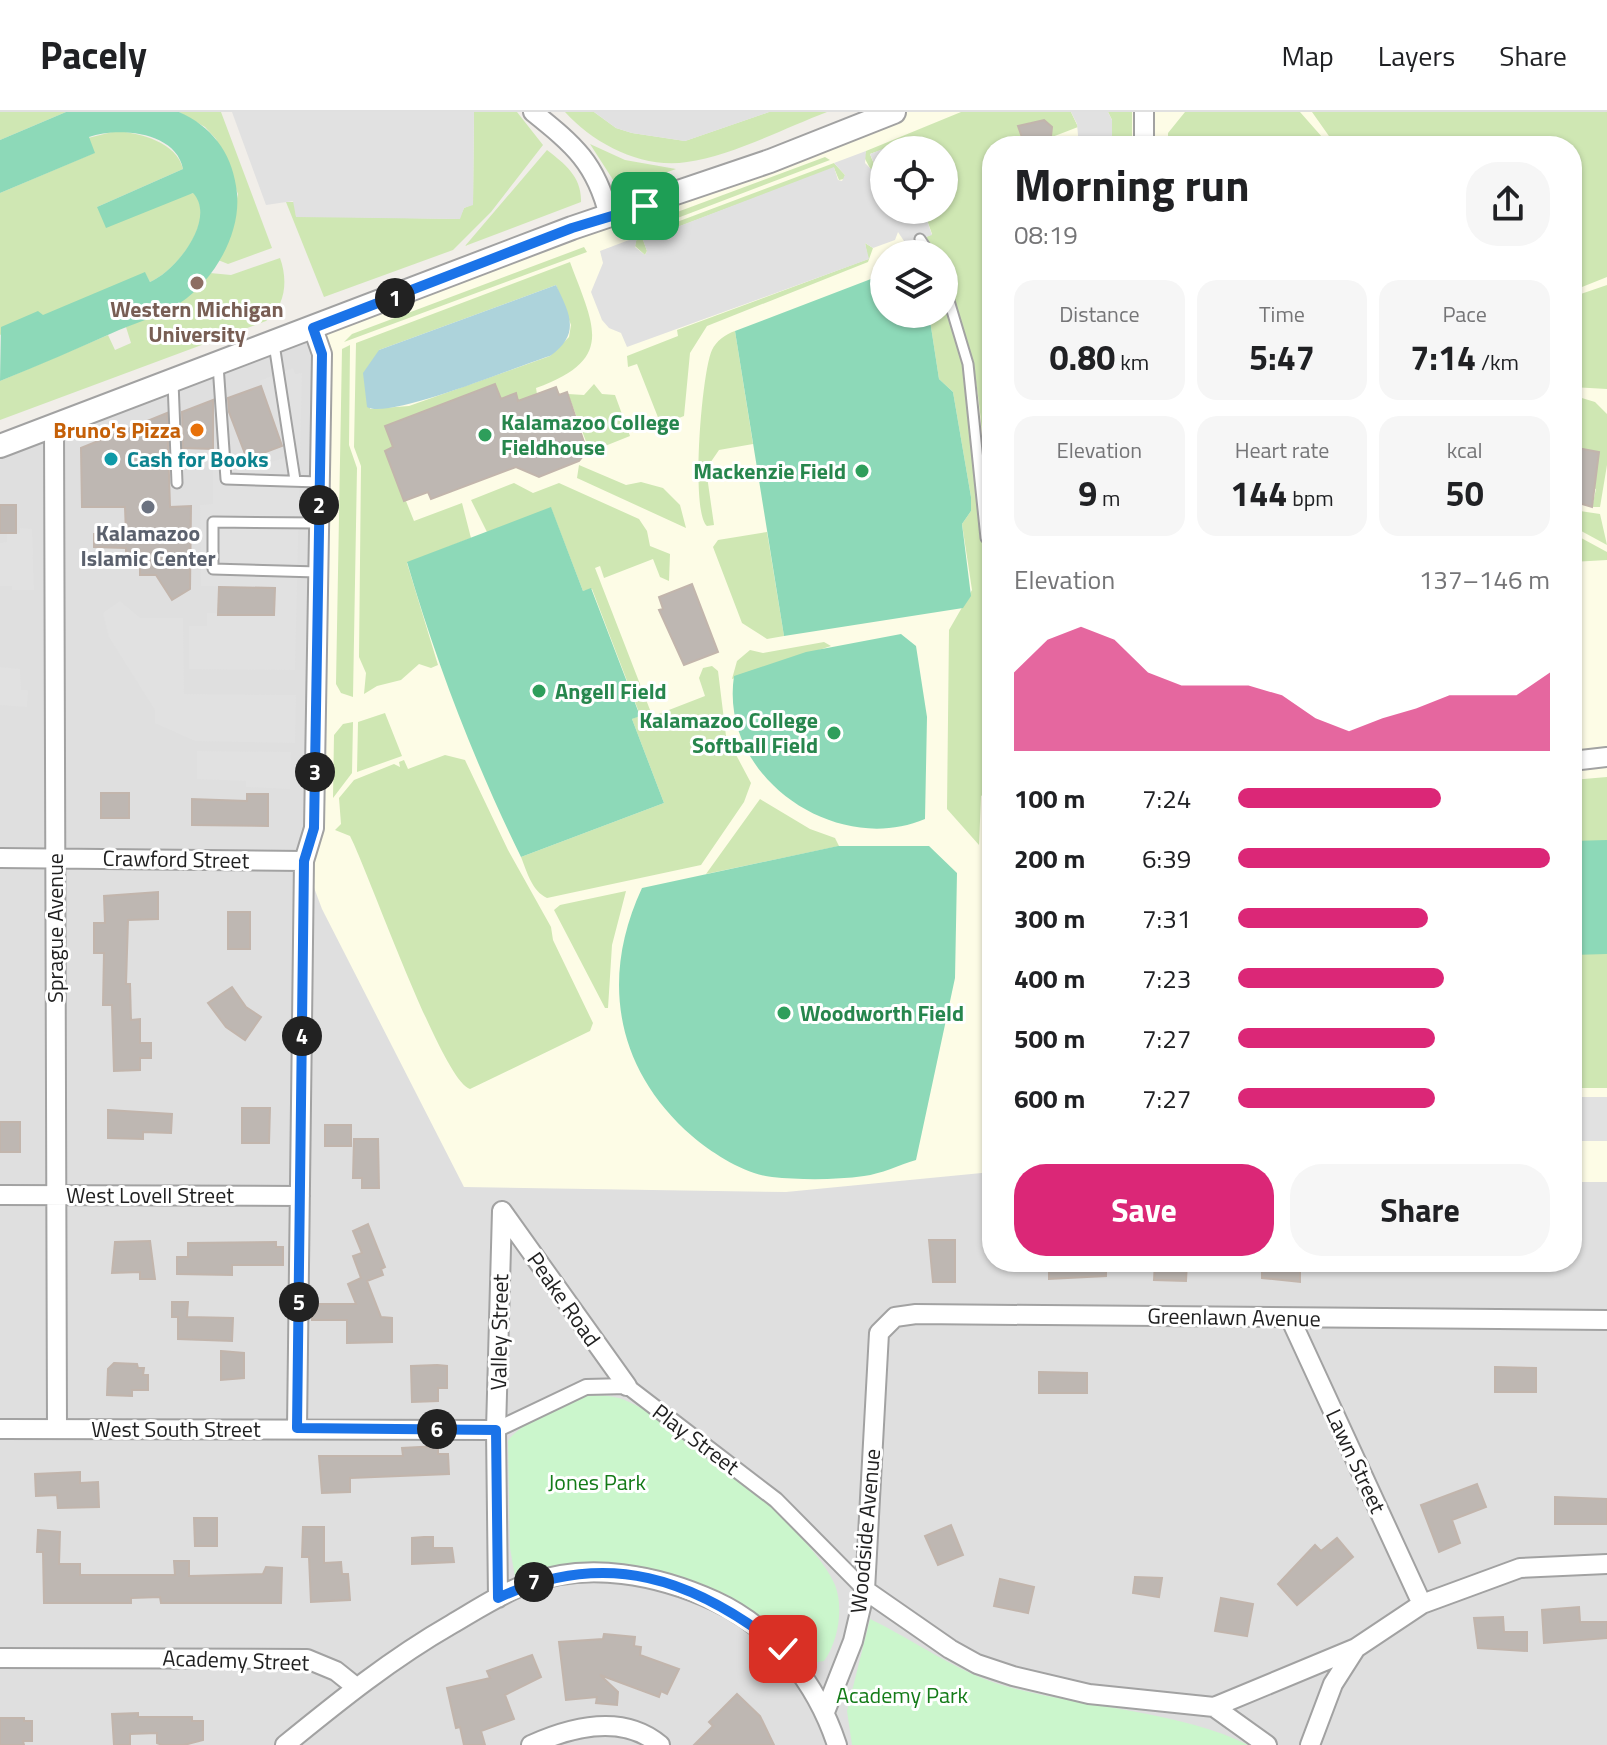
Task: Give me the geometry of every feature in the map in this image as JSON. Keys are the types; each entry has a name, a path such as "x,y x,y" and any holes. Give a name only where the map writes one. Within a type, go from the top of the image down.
{"street":[{"path":"533,112 588,161 599,180 609,216"},
{"path":"0,446 609,216 770,161 894,112"},
{"path":"1144,112 1144,136"},
{"path":"297,1428 304,861 314,828 322,354 313,328"},
{"name":"Sprague Avenue","path":"54,426 57,1429"},
{"path":"1582,760 1607,757"},
{"name":"Crawford Street","path":"0,858 304,861"},
{"name":"West Lovell Street","path":"0,1195 300,1196"},
{"name":"Peake Road","path":"502,1211 627,1386"},
{"name":"Valley Street","path":"498,1598 496,1430 502,1211"},
{"name":"Greenlawn Avenue","path":"878,1344 885,1324 895,1317 916,1314 1607,1320"},
{"name":"Lawn Street","path":"1290,1318 1422,1604"},
{"name":"Woodside Avenue","path":"825,1712 853,1641 865,1590 878,1344"},
{"path":"496,1430 586,1387 627,1386"},
{"name":"Play Street","path":"627,1386 776,1500 865,1590"},
{"name":"West South Street","path":"0,1429 496,1430"},
{"path":"865,1590 977,1664 1089,1694 1214,1707 1356,1648 1422,1604 1520,1568 1607,1564"},
{"path":"285,1745 409,1649 498,1598 528,1584 566,1576 637,1575 684,1587 726,1606 783,1649 825,1712 837,1745"},
{"path":"1310,1745 1333,1684 1356,1648"},
{"name":"Academy Street","path":"0,1658 307,1659 336,1671 356,1687"},
{"path":"1214,1707 1267,1745"},
{"path":"531,1745 566,1731 604,1726 641,1733 660,1745"}],"lane":[{"path":"957,328 968,364 982,499"},
{"path":"274,344 295,480"},
{"path":"218,365 226,479 319,482"},
{"path":"173,382 177,483"},
{"path":"318,572 213,569 213,522 319,523"}],"shaded area":[{"path":"232,112 474,112 473,205 464,208 460,219 296,217 293,201 266,205"},
{"path":"594,112 769,112 685,141 616,128"},
{"path":"894,112 1607,112 1607,1182 1582,1182 1582,136 982,136 982,1173 786,1192 464,1187 322,909 304,861 314,828 313,328"},
{"path":"1071,112 1108,112 1112,120 1112,136 1078,136"},
{"path":"866,151 865,163 870,168 870,224 928,224 932,235 918,240 903,240 898,232 895,240 870,240 870,246 865,243 869,259 627,347 621,333 609,328 602,320 591,292 603,263 600,251 637,237 635,247 645,255 647,251 643,240 834,167 838,180 842,181 845,175 834,163"},
{"path":"313,328 464,1187 982,1172 982,1272 1582,1272 1582,1182 1607,1182 1607,1745 0,1745 0,446"},
{"path":"293,368 295,374 302,373 295,670 189,669 189,626 207,626 207,613 274,615 274,587 201,586 200,505 213,504 213,459 254,456 258,466 287,457 259,381"},
{"path":"20,528 32,529 34,590 12,590 12,586 0,586 0,543 7,542 7,533 20,533"},
{"path":"120,601 140,618 183,618 184,694 296,695 295,743 195,741 155,723 155,710 109,637 103,613"},
{"path":"0,667 20,669 21,690 28,690 27,707 0,705"},
{"path":"197,751 291,752 290,789 246,787 246,781 197,779"},
{"path":"1582,1097 1607,1097 1607,1141 1582,1141"}],"green space":[{"path":"0,112 66,112 0,140"},
{"path":"66,112 179,112 190,118 210,133 224,151 236,186 236,219 216,267 180,303 0,381 1,327 38,311 43,315 145,272 150,282 181,256 197,230 199,204 193,193 106,228 97,207 183,169 178,156 169,147 144,135 115,132 89,137 95,153 0,193 0,140"},
{"path":"179,112 221,112 272,248 228,264 218,260 225,249 238,194 216,139 205,127"},
{"path":"474,112 517,112 543,145 491,212 453,250 324,297 286,202 295,202 296,216 459,219 464,208 473,204"},
{"path":"565,112 594,112 616,128 685,141 769,112 827,112 722,154 670,163 653,162 620,152 590,134"},
{"path":"961,112 1071,112 1078,127 1055,136 1044,136 1032,122 1018,127 1021,136 982,136 982,427 972,360 958,314 958,240 928,240 926,237 932,234 928,224 958,224 958,136 903,136"},
{"path":"1108,112 1132,112 1132,136 1112,136 1112,120"},
{"path":"1185,112 1300,112 1321,136 1168,136"},
{"path":"1312,112 1607,112 1607,277 1582,287 1582,136 1329,136"},
{"path":"116,131 146,137 165,146 173,152 183,169 97,207 194,193 200,204 200,217 190,244 171,267 150,282 145,273 43,316 1,328 4,333 0,335 0,193 94,153 88,138"},
{"path":"590,144 625,160 676,169 629,186 622,181 617,186"},
{"path":"870,149 870,168 864,157"},
{"path":"547,150 575,178 581,202 465,246"},
{"path":"825,157 830,160 646,230 645,224"},
{"path":"834,163 845,175 844,179 839,180 834,168 643,240 647,251 645,255 635,246 637,237"},
{"path":"865,243 870,246 868,262 707,326 690,353 684,416 661,425 637,364 628,367 627,356 678,336 677,330 868,259"},
{"path":"584,247 587,252 344,342 352,334"},
{"path":"280,258 284,292 278,308 266,321 0,420 0,381 108,335 115,350 131,343 126,327 180,303 210,273 231,275"},
{"path":"570,262 586,305 592,338 588,353 578,365 536,388 537,394 518,401 515,393 501,399 495,384 385,426 393,447 386,451 414,521 462,503 471,538 407,563 438,665 431,668 419,664 401,680 377,686 364,694 366,673 359,657 361,466 354,447 356,343","holes":["556,285 571,325 569,337 550,356 409,406 370,409 379,350"]},
{"name":"Mackenzie Field","path":"870,279 870,328 931,328 939,379 953,392 971,497 971,511 962,524 971,596 963,608 784,636 735,331"},
{"path":"1607,285 1607,389 1582,388 1582,294"},
{"path":"931,328 955,328 967,386 982,539 982,795 979,845 947,809 949,630 972,590 962,524 971,511 971,497 953,392 939,379"},
{"path":"735,331 753,444 719,450 706,469 714,525 707,526 702,515 698,469 708,363 714,347"},
{"path":"350,345 349,445 357,468 353,697 341,693 336,684 342,349"},
{"path":"594,384 602,394 615,395 630,436 590,452 568,394 584,395"},
{"path":"1582,398 1595,402 1607,414 1607,465 1600,507 1592,507 1599,452 1582,449"},
{"path":"579,465 626,485 641,482 663,488 680,505 686,528 577,478"},
{"path":"514,483 533,493 559,483 639,519 647,531 650,546 670,554 669,581 660,577 653,559 604,578 600,566 595,568 657,728 661,726 656,715 705,696 699,678 703,668 712,666 718,671 726,736 751,783 744,802 701,865 547,898 537,891 531,880 521,857 664,803 632,719 640,715 592,589 583,591 551,508 487,532 471,500"},
{"name":"Angell Field","path":"551,507 583,591 591,588 640,716 632,719 664,803 521,857 458,712 407,562"},
{"path":"1582,511 1600,514 1607,545 1582,531"},
{"path":"767,532 784,636 767,639 742,623 713,547 718,540"},
{"path":"1582,538 1607,552 1607,560 1582,561"},
{"name":"Kalamazoo College Softball Field","path":"901,634 916,646 927,717 925,819 890,828 855,827 821,817 790,800 764,776 745,746 734,713 734,676 806,652"},
{"path":"824,642 831,646 732,679 737,661 750,650 763,653"},
{"path":"385,713 402,756 357,772 358,722"},
{"path":"353,722 352,773 333,798 334,735 343,724"},
{"path":"445,755 465,760 508,850 551,927 553,940 593,1023 590,1031 470,1089 458,1077 442,1051 350,836 335,830 341,824 339,798 354,780 394,764 400,767 399,762 404,760 408,769"},
{"path":"1607,777 1607,1088 1582,1088 1582,779"},
{"path":"760,799 810,829 835,838 839,846 706,874"},
{"path":"1607,840 1607,954 1582,955 1582,841"},
{"name":"Woodworth Field","path":"838,846 929,846 957,873 955,978 916,1160 853,1177 806,1179 761,1175 729,1162 700,1143 666,1110 646,1082 631,1052 622,1021 619,988 621,955 642,888"},
{"path":"626,891 612,945 608,1008 605,1008 554,910 560,905"},
{"name":"Jones Park","path":"585,1396 627,1401 679,1432 743,1482 800,1537 822,1563 838,1594 838,1624 833,1644 824,1661 810,1663 743,1607 687,1579 639,1568 515,1577 510,1548 508,1441 543,1414"},
{"name":"Academy Park","path":"870,1619 953,1664 1005,1686 1193,1724 1248,1745 852,1745 847,1711"}],"water":[{"path":"556,285 570,323 566,340 550,356 426,399 380,409 367,407 363,373 379,350"}],"building":[{"path":"1044,120 1052,127 1051,136 1022,136 1018,126"},
{"name":"Kalamazoo College Fieldhouse","path":"495,384 501,399 516,393 518,401 556,387 559,395 567,392 587,451 579,461 539,477 516,467 431,499 428,492 404,501 385,451 393,447 385,426"},
{"path":"261,386 282,446 247,459 229,412 228,398"},
{"name":"Bruno's Pizza","path":"213,400 213,449 183,448 182,412"},
{"name":"Kalamazoo Islamic Center","path":"167,413 170,507 191,506 190,589 172,600 156,575 140,575 140,567 126,567 126,548 94,547 94,534 126,534 125,507 82,507 81,448"},
{"path":"1582,449 1599,452 1592,507 1582,504"},
{"path":"0,505 16,505 16,533 0,533"},
{"path":"692,584 718,652 684,665 659,610 663,609 659,597"},
{"path":"219,587 275,588 274,615 218,615"},
{"path":"101,793 129,793 129,818 101,818"},
{"path":"247,794 268,794 268,826 192,825 192,799 247,801"},
{"path":"158,892 158,919 128,920 126,984 130,984 131,1020 140,1019 140,1043 151,1043 151,1058 140,1058 140,1070 114,1071 112,1005 103,1005 104,953 94,953 94,923 105,923 104,896"},
{"path":"228,912 250,912 250,949 228,949"},
{"path":"232,987 246,1007 261,1017 245,1040 226,1027 208,1003"},
{"path":"242,1108 270,1108 269,1143 242,1143"},
{"path":"108,1110 172,1114 171,1133 143,1132 143,1139 108,1138"},
{"path":"0,1122 20,1122 20,1152 0,1152"},
{"path":"325,1125 351,1125 351,1146 325,1146"},
{"path":"354,1139 378,1139 379,1188 362,1188 362,1178 353,1178"},
{"path":"368,1224 385,1267 381,1269 383,1275 367,1281 381,1317 392,1318 392,1342 347,1343 347,1320 312,1320 312,1304 356,1304 348,1284 361,1278 353,1256 362,1253 353,1231"},
{"path":"929,1240 955,1240 955,1282 933,1282"},
{"path":"150,1241 155,1279 140,1279 140,1272 112,1273 115,1242"},
{"path":"276,1242 276,1247 283,1247 283,1265 232,1265 232,1275 177,1274 177,1257 188,1257 188,1243"},
{"path":"1049,1272 1106,1272 1106,1276 1049,1279"},
{"path":"1154,1272 1186,1272 1186,1281 1154,1280"},
{"path":"1262,1272 1300,1272 1300,1282 1262,1278"},
{"path":"172,1302 188,1302 187,1317 233,1318 232,1341 178,1339 178,1317 172,1317"},
{"path":"221,1351 244,1353 244,1378 221,1380"},
{"path":"114,1363 137,1364 138,1368 144,1368 143,1375 148,1375 148,1390 132,1390 132,1396 107,1395 108,1369"},
{"path":"411,1366 447,1366 447,1388 438,1388 438,1401 412,1402"},
{"path":"1495,1367 1536,1368 1536,1392 1495,1392"},
{"path":"1039,1372 1087,1373 1087,1393 1039,1393"},
{"path":"438,1446 438,1454 448,1454 449,1474 350,1478 350,1492 322,1493 319,1456 403,1456 402,1448"},
{"path":"80,1472 80,1483 98,1482 99,1507 58,1508 57,1495 36,1496 35,1474"},
{"path":"1477,1484 1486,1507 1452,1520 1460,1543 1439,1552 1421,1505"},
{"path":"1555,1497 1607,1499 1607,1524 1555,1524"},
{"path":"194,1518 217,1518 217,1546 195,1546"},
{"path":"951,1525 963,1555 938,1565 925,1536"},
{"path":"303,1527 324,1527 324,1563 341,1562 342,1574 348,1574 350,1600 311,1602 309,1557 302,1557"},
{"path":"38,1530 60,1532 59,1564 80,1564 80,1575 175,1575 174,1561 189,1561 189,1576 263,1574 266,1567 282,1568 281,1603 161,1603 160,1597 131,1598 131,1603 44,1603 43,1552 37,1552"},
{"path":"433,1537 433,1548 452,1548 454,1562 412,1564 412,1538"},
{"path":"1337,1538 1353,1557 1297,1605 1278,1584 1315,1545 1321,1551"},
{"path":"1135,1577 1162,1578 1159,1597 1133,1593"},
{"path":"1000,1579 1034,1587 1028,1613 994,1606"},
{"path":"1221,1598 1253,1604 1247,1636 1215,1631"},
{"path":"1579,1607 1580,1622 1607,1622 1607,1638 1544,1643 1542,1610"},
{"path":"1503,1617 1504,1632 1527,1632 1527,1651 1478,1648 1474,1618"},
{"path":"604,1634 635,1637 634,1646 641,1647 640,1655 679,1669 667,1694 661,1691 659,1697 600,1675 618,1692 617,1705 596,1703 597,1697 566,1700 559,1642 603,1639"},
{"path":"532,1655 541,1677 505,1695 514,1719 481,1731 485,1745 464,1745 460,1727 456,1728 447,1688 490,1678 487,1671"},
{"path":"737,1694 760,1716 774,1745 694,1745 713,1726 709,1722"},
{"path":"138,1713 138,1717 192,1717 192,1721 203,1721 203,1740 184,1745 162,1745 157,1743 157,1733 130,1734 130,1745 114,1745 112,1714"},
{"path":"0,1718 32,1721 32,1741 23,1741 24,1745 0,1745"}],"place":[{"name":"Western Michigan University","path":"197,283"},
{"name":"Bruno's Pizza","path":"197,430"},
{"name":"Kalamazoo College Fieldhouse","path":"485,435"},
{"name":"Cash for Books","path":"111,459"},
{"name":"Mackenzie Field","path":"862,471"},
{"name":"Kalamazoo Islamic Center","path":"148,507"},
{"name":"Angell Field","path":"539,691"},
{"name":"Kalamazoo College Softball Field","path":"834,733"},
{"name":"Woodworth Field","path":"784,1013"}],"route":[{"path":"645,206 572,228 313,328 322,354 314,828 304,861 297,1428 496,1430 498,1598 548,1578 594,1574 658,1578 726,1606 783,1649"}]}
